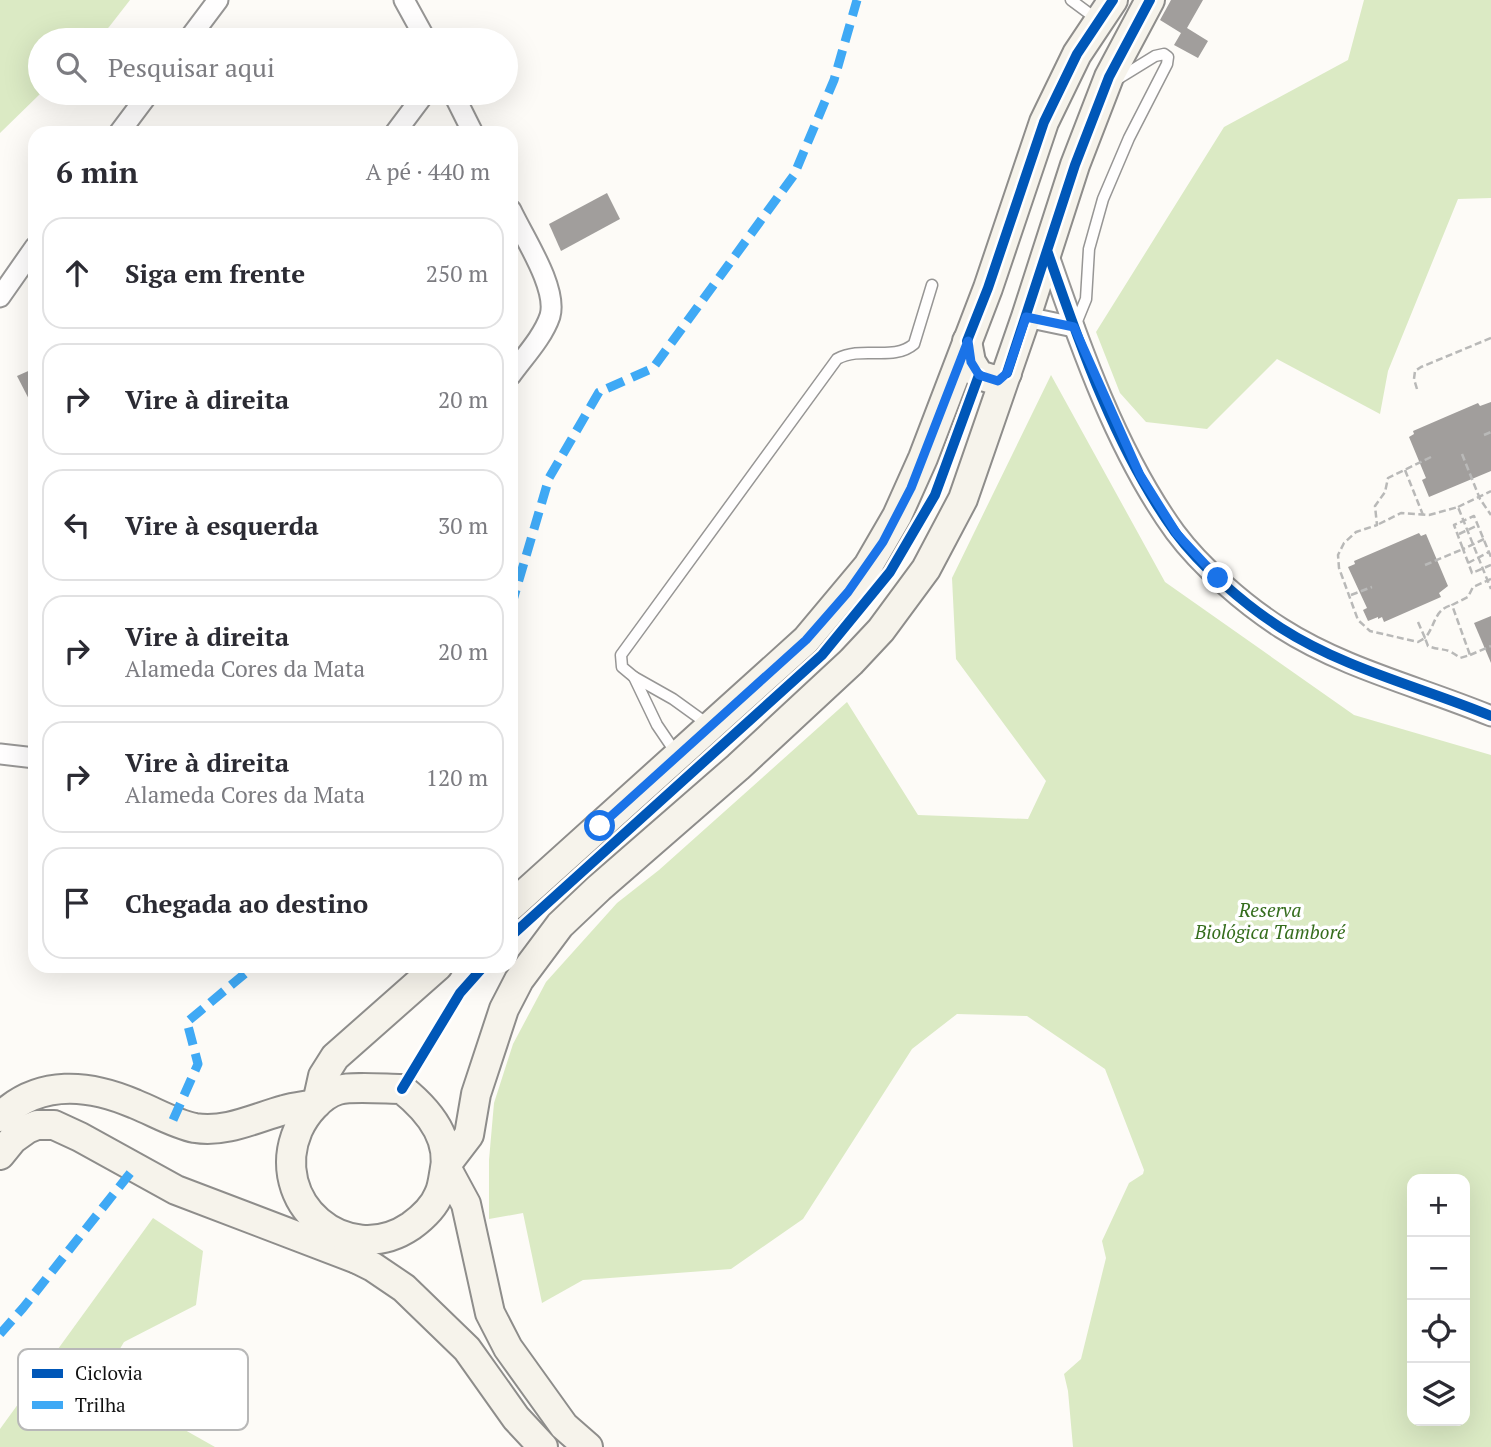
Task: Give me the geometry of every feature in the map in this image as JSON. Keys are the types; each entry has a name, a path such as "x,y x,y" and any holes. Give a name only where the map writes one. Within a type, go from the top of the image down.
{"main road":[{"path":"588,1447 564,1426 508,1348 490,1313 466,1204 469,1135 476,1094 490,1045 519,980 560,925 851,662 881,630 926,569 963,499 1048,253 1075,165 1106,85 1150,0"},
{"path":"518,900 806,640 868,566 911,488 988,288 1019,193 1054,102 1077,54 1106,10"},
{"path":"1019,193 1038,186 1054,191 1061,200 1061,211"},
{"path":"968,341 971,362 979,375 998,381 1007,373"},
{"path":"285,1109 326,1070 351,1041 430,973"},
{"path":"317,1103 326,1070"},
{"path":"0,1116 11,1106 31,1095 57,1089 89,1090 112,1096 195,1128 220,1128 285,1109 317,1103"},
{"path":"0,1155 13,1139 27,1129 37,1125 54,1125 80,1136 176,1190 338,1243 371,1241 399,1234 422,1218 439,1195 446,1166 443,1141 432,1117 402,1089 338,1090 317,1103 302,1121 293,1143 290,1166 294,1188 305,1208 338,1243 404,1288 467,1349 516,1418 543,1447"},
{"path":"446,1166 469,1135"},
{"path":"446,1166 466,1204"}],"street":[{"path":"197,28 218,0"},
{"path":"404,0 419,28"},
{"path":"124,126 140,105"},
{"path":"400,126 416,105"},
{"path":"459,105 470,126"},
{"path":"518,224 550,290 550,316 518,365"},
{"path":"1048,253 1074,327 1140,475 1177,534 1218,578 1281,628 1326,652 1369,671 1491,716"},
{"path":"0,297 28,257"},
{"path":"1026,317 1074,327"},
{"path":"0,754 28,757"}],"lane":[{"path":"1071,0 1106,10"},
{"path":"1074,327 1086,299 1089,249 1104,199 1129,138 1167,64 1168,57 1164,54 1156,56 1106,85"},
{"path":"710,725 673,699 634,677 622,667 621,655 837,359 848,352 907,350 914,344 932,285"},
{"path":"634,677 657,725 677,755"}],"path":[{"path":"1417,389 1415,372 1422,367 1491,338"},
{"path":"1484,435 1491,432"},
{"path":"1462,454 1479,496 1491,515"},
{"path":"1377,525 1375,506 1385,492 1388,478 1431,457"},
{"path":"1405,470 1423,515"},
{"path":"1489,580 1473,587 1468,597 1439,612 1429,634 1418,642 1370,631 1358,620 1339,568 1338,555 1344,543 1356,532 1377,525 1388,517 1401,513 1423,515 1458,507 1491,491"},
{"path":"1458,507 1491,589"},
{"path":"1468,563 1490,554 1474,516 1454,525 1458,535 1468,563 1472,573 1491,565"},
{"path":"1458,535 1478,525"},
{"path":"1425,565 1484,539"},
{"path":"1351,595 1372,587"},
{"path":"1451,605 1470,655"},
{"path":"1418,622 1428,646 1449,649 1460,658 1491,646"}],"green space":[{"path":"0,0 130,0 108,28 28,28 29,105 0,133"},
{"path":"1364,0 1491,0 1491,198 1458,199 1388,371 1380,414 1277,359 1207,429 1146,422 1120,393 1096,332 1224,127 1348,60"},
{"name":"Reserva Biológica Tamboré","path":"1051,375 1165,582 1354,715 1491,755 1491,1447 1073,1447 1064,1374 1081,1359 1106,1258 1102,1241 1129,1183 1143,1174 1144,1170 1105,1069 1027,1016 957,1014 912,1049 803,1219 731,1269 583,1280 542,1303 523,1213 489,1219 489,1160 494,1103 513,1044 546,982 617,903 659,870 847,702 918,815 1028,819 1046,781 956,659 952,578"},
{"path":"153,1218 203,1251 196,1305 124,1342 120,1349 58,1349"},
{"path":"18,1404 18,1430 185,1430 215,1447 0,1447 0,1429"}],"building":[{"path":"1171,0 1203,0 1187,28 1208,41 1198,58 1174,45 1181,33 1160,20"},
{"path":"607,193 620,219 561,251 549,224"},
{"path":"28,371 28,397 17,376"},
{"path":"1491,402 1491,471 1429,497 1422,480 1426,478 1409,437 1414,434 1413,431 1478,403 1480,406"},
{"path":"1419,533 1421,536 1426,534 1448,586 1439,593 1441,597 1384,622 1382,617 1368,621 1363,610 1367,608 1348,567 1355,564 1354,561"},
{"path":"1491,616 1491,663 1474,623"}],"marked path":[{"path":"518,583 549,478 599,392 653,368 794,175 834,80 857,0"},
{"path":"173,1120 198,1064 187,1022 246,973"},
{"path":"0,1334 135,1167"}],"cycle path":[{"path":"967,341 988,288 1044,122 1077,54 1113,0"},
{"path":"1007,373 1075,165 1109,77 1150,0"},
{"path":"1048,253 1087,361 1135,468 1175,532 1197,559 1253,608 1306,642 1357,666 1491,716"},
{"path":"518,930 822,655 890,572 935,495 979,375"},
{"path":"402,1089 460,993 478,973"}],"route":[{"path":"600,826 806,640 848,592 883,542 911,488 968,341 974,369 985,379 998,381 1007,373 1026,317 1074,327 1101,393 1140,475 1177,534 1218,578"}]}
